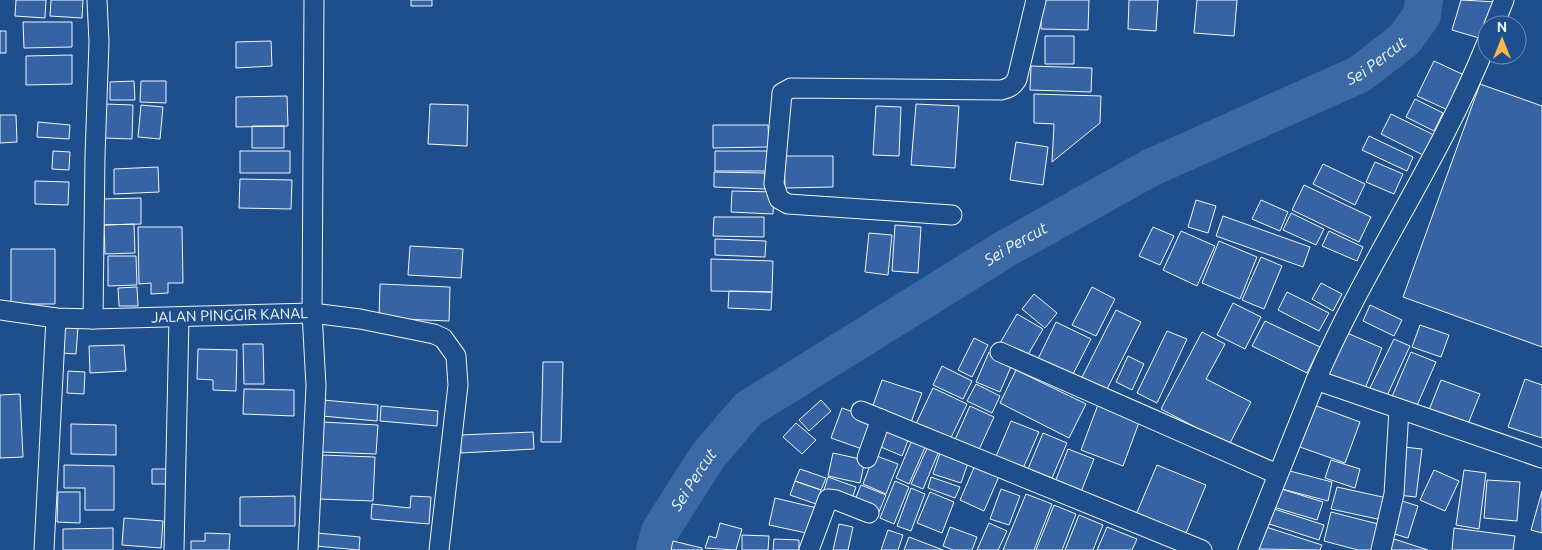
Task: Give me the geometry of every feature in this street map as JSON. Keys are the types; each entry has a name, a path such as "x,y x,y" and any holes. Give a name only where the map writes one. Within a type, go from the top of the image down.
{"street":[{"path":"93,319 95,156 99,42 97,0"},
{"path":"314,0 312,313 360,319 434,334 443,338 456,356 458,385 440,550"},
{"path":"952,215 788,204 779,199 774,184 782,93 791,88 1001,90 1013,86 1017,79 1036,0"},
{"path":"1498,15 1504,0"},
{"path":"1248,550 1277,474 1335,337 1426,171 1478,65"},
{"name":"JALAN PINGGIR KANAL","path":"0,310 56,318 93,319 312,313 316,386 308,550"},
{"path":"44,550 56,318"},
{"path":"174,550 179,318"},
{"path":"1000,352 1277,474"},
{"path":"1316,380 1542,458"},
{"path":"1381,550 1394,494 1399,408"},
{"path":"862,411 1202,550"},
{"path":"868,458 881,419"},
{"path":"809,550 828,500 836,500 869,514"}],"building":[{"path":"16,0 46,0 45,18 15,16"},
{"path":"51,0 83,0 82,18 50,16"},
{"path":"411,0 432,0 432,6 411,6"},
{"path":"1042,0 1089,0 1088,30 1041,29"},
{"path":"1129,0 1158,0 1156,31 1128,29"},
{"path":"1197,0 1237,0 1234,36 1194,33"},
{"path":"1461,0 1497,2 1491,15 1477,15 1477,37 1452,30"},
{"path":"23,22 72,22 72,47 24,48"},
{"path":"0,31 6,31 6,53 0,53"},
{"path":"1045,36 1074,36 1074,64 1045,64"},
{"path":"271,41 272,66 236,68 236,42"},
{"path":"72,55 72,84 26,85 26,56"},
{"path":"1434,61 1464,75 1448,110 1417,96"},
{"path":"1031,66 1092,68 1091,92 1030,90"},
{"path":"134,81 135,100 110,100 110,82"},
{"path":"141,81 166,81 166,103 140,102"},
{"path":"1480,84 1542,106 1542,347 1403,297"},
{"path":"1034,94 1101,96 1100,123 1052,162 1054,124 1034,123"},
{"path":"287,96 288,126 236,127 236,97"},
{"path":"1415,99 1443,113 1434,131 1406,117"},
{"path":"105,104 133,105 132,139 104,138"},
{"path":"430,104 468,105 467,146 428,144"},
{"path":"916,104 959,106 955,168 911,165"},
{"path":"141,105 163,107 160,139 138,137"},
{"path":"876,106 901,107 899,156 873,155"},
{"path":"1391,114 1436,136 1427,157 1381,134"},
{"path":"0,115 16,115 17,142 0,143"},
{"path":"38,122 70,125 69,139 37,137"},
{"path":"713,125 768,125 769,147 713,148"},
{"path":"252,126 284,126 284,148 252,148"},
{"path":"1369,136 1413,157 1407,171 1362,150"},
{"path":"1016,142 1048,147 1043,185 1010,180"},
{"path":"53,151 70,152 69,170 52,169"},
{"path":"240,151 290,151 290,173 240,173"},
{"path":"715,151 768,151 768,171 715,171"},
{"path":"784,156 833,156 833,187 785,188"},
{"path":"1375,162 1403,174 1394,194 1366,182"},
{"path":"1323,164 1365,184 1355,205 1313,184"},
{"path":"158,167 159,192 114,194 114,169"},
{"path":"714,172 765,173 765,189 714,187"},
{"path":"240,179 292,180 291,209 239,208"},
{"path":"35,181 69,182 68,205 35,204"},
{"path":"1304,185 1371,217 1359,242 1292,210"},
{"path":"732,191 774,192 773,214 731,212"},
{"path":"141,198 141,224 102,225 101,199"},
{"path":"1196,200 1216,206 1208,233 1188,227"},
{"path":"1261,200 1288,212 1280,231 1252,219"},
{"path":"1291,213 1324,229 1316,245 1283,230"},
{"path":"1223,216 1310,247 1303,267 1216,236"},
{"path":"714,217 764,217 764,237 713,236"},
{"path":"134,224 135,253 105,254 104,225"},
{"path":"895,225 921,227 918,273 892,271"},
{"path":"138,227 182,227 183,283 168,283 168,293 151,294 151,283 139,284"},
{"path":"1153,227 1174,236 1160,265 1139,256"},
{"path":"1181,231 1215,246 1197,286 1163,270"},
{"path":"1329,231 1363,247 1357,261 1322,246"},
{"path":"869,233 892,235 888,275 865,272"},
{"path":"715,239 766,241 765,257 715,255"},
{"path":"1219,241 1257,257 1240,299 1202,283"},
{"path":"410,246 463,249 461,278 408,275"},
{"path":"11,249 55,249 55,304 11,304"},
{"path":"108,256 136,256 137,285 108,286"},
{"path":"1261,257 1282,266 1264,309 1242,300"},
{"path":"711,259 773,261 772,292 711,291"},
{"path":"1321,283 1342,294 1333,311 1312,299"},
{"path":"380,284 450,287 449,321 379,318"},
{"path":"137,287 138,306 119,306 118,288"},
{"path":"1092,287 1115,299 1096,336 1072,325"},
{"path":"729,291 772,292 771,310 728,308"},
{"path":"1287,292 1329,313 1319,331 1278,310"},
{"path":"1034,294 1057,313 1045,328 1022,309"},
{"path":"1233,303 1261,317 1245,349 1217,335"},
{"path":"1370,305 1402,320 1394,336 1363,321"},
{"path":"1116,310 1141,322 1105,393 1080,381"},
{"path":"1017,314 1043,329 1026,358 1000,343"},
{"path":"1265,321 1320,347 1307,373 1252,346"},
{"path":"1056,322 1091,339 1071,378 1037,361"},
{"path":"1420,325 1449,335 1441,357 1412,347"},
{"path":"64,326 78,327 76,354 62,353"},
{"path":"1167,331 1187,339 1157,403 1137,393"},
{"path":"1202,332 1225,344 1206,379 1251,402 1229,445 1161,409"},
{"path":"1347,333 1382,348 1363,393 1327,378"},
{"path":"974,338 988,345 972,377 958,370"},
{"path":"1394,339 1410,346 1385,400 1368,392"},
{"path":"243,344 263,344 264,384 244,384"},
{"path":"124,345 126,371 90,373 89,346"},
{"path":"198,349 237,350 236,391 213,390 213,380 197,379"},
{"path":"989,352 1013,362 1000,392 976,382"},
{"path":"1411,352 1436,362 1415,410 1391,399"},
{"path":"1128,356 1144,364 1132,390 1116,382"},
{"path":"543,362 563,362 561,442 541,442"},
{"path":"942,366 972,381 963,399 933,385"},
{"path":"1016,370 1086,404 1069,438 1000,403"},
{"path":"68,371 85,372 84,394 67,393"},
{"path":"1525,379 1542,385 1542,438 1508,427"},
{"path":"882,380 922,393 910,425 871,411"},
{"path":"1441,380 1480,394 1468,424 1429,410"},
{"path":"976,384 1000,396 992,413 967,401"},
{"path":"933,388 967,404 948,444 914,428"},
{"path":"244,389 294,390 294,416 243,414"},
{"path":"20,394 23,457 0,458 0,395"},
{"path":"323,400 378,405 377,421 322,416"},
{"path":"821,400 831,411 809,431 799,420"},
{"path":"1099,402 1141,417 1123,466 1081,450"},
{"path":"1311,404 1360,422 1345,463 1297,446"},
{"path":"381,406 438,411 437,426 380,421"},
{"path":"970,406 994,417 977,454 953,444"},
{"path":"842,408 876,420 865,450 831,438"},
{"path":"1011,421 1039,432 1021,473 994,461"},
{"path":"322,422 378,425 376,454 321,452"},
{"path":"796,423 816,440 802,454 783,437"},
{"path":"71,424 116,425 116,455 71,454"},
{"path":"883,424 910,435 902,456 874,444"},
{"path":"533,432 534,449 461,453 460,435"},
{"path":"1043,433 1067,443 1052,478 1028,469"},
{"path":"912,440 926,445 909,484 896,478"},
{"path":"928,446 939,451 923,489 911,484"},
{"path":"1404,447 1422,449 1416,497 1398,495"},
{"path":"1068,449 1094,459 1079,497 1053,487"},
{"path":"833,453 865,460 860,483 828,476"},
{"path":"940,453 968,463 961,483 933,474"},
{"path":"321,455 375,457 373,501 319,499"},
{"path":"874,455 898,464 886,494 863,484"},
{"path":"1331,460 1360,469 1355,488 1325,478"},
{"path":"976,463 1000,474 984,511 960,500"},
{"path":"64,465 114,466 114,510 85,510 85,488 64,488"},
{"path":"1157,465 1206,485 1184,538 1135,517"},
{"path":"152,469 167,469 167,484 152,484"},
{"path":"800,469 826,478 821,490 795,481"},
{"path":"1286,470 1332,482 1328,501 1282,489"},
{"path":"1434,470 1459,481 1445,511 1420,500"},
{"path":"1464,470 1486,473 1479,529 1456,525"},
{"path":"828,477 856,487 851,502 823,493"},
{"path":"931,477 960,487 955,498 928,488"},
{"path":"1487,480 1520,482 1517,521 1484,518"},
{"path":"795,481 821,490 816,504 790,495"},
{"path":"895,481 909,487 894,524 880,518"},
{"path":"861,485 886,495 879,512 854,502"},
{"path":"1275,487 1323,502 1317,520 1270,506"},
{"path":"1337,487 1387,498 1382,520 1331,509"},
{"path":"911,488 925,494 911,531 897,526"},
{"path":"1001,489 1020,496 1009,525 990,519"},
{"path":"1542,491 1542,533 1531,530"},
{"path":"58,492 80,492 80,523 57,522"},
{"path":"930,492 954,502 942,533 917,523"},
{"path":"1026,494 1052,504 1034,550 1003,550"},
{"path":"295,496 295,526 240,526 240,497"},
{"path":"411,496 431,497 429,524 371,519 372,504 410,508"},
{"path":"775,498 817,508 811,534 769,525"},
{"path":"1402,501 1418,506 1408,538 1391,533"},
{"path":"1054,505 1076,514 1062,550 1036,550"},
{"path":"1268,507 1324,525 1319,540 1263,522"},
{"path":"1331,512 1382,525 1375,550 1358,550 1324,541"},
{"path":"1079,515 1103,525 1093,550 1065,550"},
{"path":"124,518 163,521 161,548 122,545"},
{"path":"720,523 742,529 736,550 705,548 709,536 716,538"},
{"path":"989,523 1007,531 998,550 977,550"},
{"path":"839,524 853,527 848,550 833,550"},
{"path":"950,527 977,537 972,550 953,550 943,546"},
{"path":"1107,527 1137,539 1132,550 1097,550"},
{"path":"1266,527 1322,545 1320,550 1259,549"},
{"path":"113,528 113,550 63,550 63,529"},
{"path":"1454,528 1515,536 1513,550 1452,550"},
{"path":"888,530 903,535 898,550 881,550"},
{"path":"205,533 230,534 229,550 191,550 191,541 205,541"},
{"path":"317,533 360,537 359,550 316,546"},
{"path":"742,535 769,536 768,550 742,550"},
{"path":"909,537 943,550 904,550"},
{"path":"774,539 799,540 799,550 773,550"},
{"path":"1394,539 1428,550 1390,550"},
{"path":"673,541 702,548 702,550 671,550"}],"waterway":[{"name":"Sei Percut","path":"655,550 660,531 708,456 748,409 1005,249 1150,168 1360,74 1405,39 1422,15 1424,0"}]}
